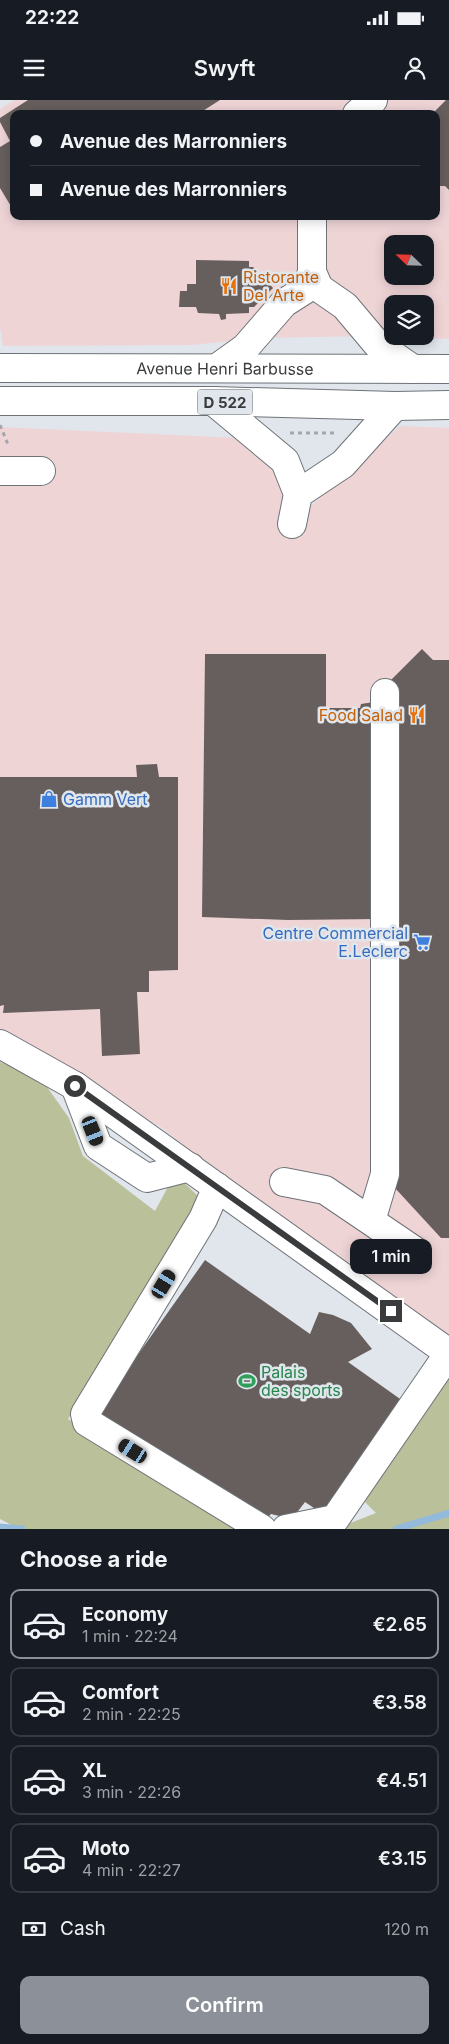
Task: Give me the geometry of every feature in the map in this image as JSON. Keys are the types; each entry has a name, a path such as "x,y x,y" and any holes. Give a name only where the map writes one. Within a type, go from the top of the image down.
{"main road":[{"path":"362,110 373,100"},
{"path":"217,368 245,348 284,303 306,289 312,272 312,220"},
{"path":"312,272 319,288 345,306 377,344 413,369"},
{"name":"Avenue Henri Barbusse","path":"0,368 449,369"},
{"name":"Avenue Henri Barbusse","path":"0,401 213,401 395,406 449,405"},
{"path":"213,401 285,461 298,494 292,524"},
{"path":"298,494 343,464 395,406"},
{"path":"0,472 41,471"},
{"path":"371,1221 385,1174 385,693"},
{"path":"0,1044 75,1086 449,1353 335,1519 286,1529"},
{"path":"284,1182 325,1190 415,1251"},
{"path":"217,1187 203,1219 85,1414 87,1422 262,1529"}],"shaded area":[{"path":"14,100 449,100 449,339 434,338 434,295 384,295 384,336 261,338 191,345 3,346 0,327 0,109"},
{"path":"400,426 449,428 449,1340 185,1147 161,1127 0,1035 0,427 240,438 289,482 288,503 313,504"}],"green space":[{"path":"0,1062 42,1080 69,1118 83,1156 155,1211 175,1174 200,1198 68,1419 235,1529 19,1529 0,1519"},
{"path":"449,1367 449,1529 321,1529 353,1522 376,1513 363,1500"}],"building":[{"path":"28,100 220,100 204,110 12,110"},
{"path":"446,100 449,100 449,190 445,186 440,186 440,110 436,110"},
{"path":"10,112 10,141 0,122 0,118"},
{"path":"10,141 10,205 0,188 0,147"},
{"name":"Ristorante Del Arte","path":"196,260 249,261 249,267 253,267 273,288 254,307 249,307 249,313 226,314 226,319 221,320 219,314 198,313 196,307 179,307 180,291 187,291 187,284 196,284"},
{"name":"Centre Commercial E.Leclerc","path":"422,649 433,660 449,660 449,1238 441,1238 395,1188 386,685"},
{"path":"205,654 326,654 326,708 360,708 361,704 374,702 379,919 288,920 202,917"},
{"path":"157,764 159,777 178,777 178,970 149,971 149,992 137,992 140,1054 102,1056 100,1009 3,1013 4,1005 0,1006 0,777 137,777 136,765"},
{"name":"Palais des sports","path":"205,1260 310,1334 319,1312 333,1315 351,1323 372,1349 348,1362 403,1401 323,1514 305,1502 292,1519 271,1514 261,1524 93,1418"}],"waterway":[{"path":"396,1529 449,1513"},
{"path":"0,1527 22,1529"}],"place":[{"name":"Ristorante Del Arte","path":"229,286"},
{"name":"Food Salad","path":"417,715"},
{"name":"Gamm Vert","path":"49,799"},
{"name":"Centre Commercial E.Leclerc","path":"422,942"},
{"name":"Palais des sports","path":"247,1381"}],"route":[{"path":"75,1086 391,1311"}]}
